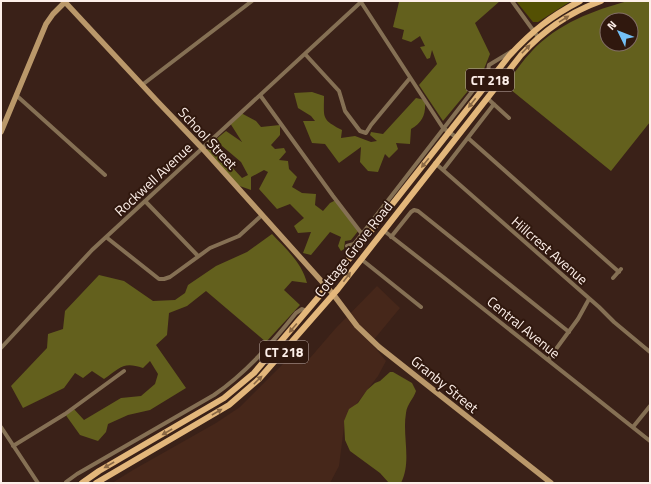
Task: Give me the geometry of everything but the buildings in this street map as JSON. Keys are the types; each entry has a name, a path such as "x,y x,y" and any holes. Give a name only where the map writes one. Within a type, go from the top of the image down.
{"main road":[{"name":"School Street","path":"64,1 202,148 333,294"},
{"path":"1,132 46,24 64,1"},
{"name":"Cottage Grove Road","path":"82,483 99,471 224,398 254,373 327,287 516,48 533,31 560,12 580,1"},
{"name":"Cottage Grove Road","path":"96,483 229,405 259,379 333,294 515,61 538,37 565,18 601,1"},
{"name":"Granby Street","path":"333,294 353,322 369,339 550,483"},
{"path":"224,398 229,405"},
{"path":"138,449 142,456"}],"street":[{"path":"142,85 252,1"},
{"path":"512,1 538,37"},
{"path":"361,2 443,128 456,137"},
{"name":"Rockwell Avenue","path":"1,348 92,250 361,2"},
{"name":"Cottage Grove Road","path":"347,246 354,244 362,234 488,71 489,65 516,48"},
{"path":"305,54 339,91 345,110 360,131 366,133 410,78"},
{"path":"16,95 105,175"},
{"path":"260,95 362,234"},
{"path":"487,98 510,118"},
{"path":"443,170 494,104"},
{"path":"468,138 620,271 613,278"},
{"name":"Hillcrest Avenue","path":"435,163 614,322 650,352"},
{"path":"145,201 198,256"},
{"path":"391,237 411,212 414,210 418,211 569,332"},
{"path":"106,237 159,278 164,279 170,277 210,248 239,236 262,215"},
{"name":"Central Avenue","path":"383,230 650,441"},
{"path":"361,259 421,307"},
{"path":"548,360 583,312 589,299"},
{"name":"Cottage Grove Road","path":"66,482 76,474 229,385 246,370 296,313 302,309 306,311"},
{"path":"268,345 274,350"},
{"path":"13,446 65,414 124,371"},
{"path":"633,427 650,406"},
{"path":"183,413 187,420"},
{"path":"1,427 38,483"}],"shaded area":[{"path":"500,1 475,23 490,54 482,74 443,121 419,85 437,64 432,50 430,58 427,59 420,47 425,46 420,36 411,42 402,39 404,30 393,27 399,2"},
{"path":"516,1 571,1 538,22 533,22"},
{"path":"628,1 650,1 650,122 611,171 505,85 521,63 542,41 577,19"},
{"path":"312,92 324,96 325,117 330,123 342,130 341,138 355,136 371,142 377,141 370,135 371,132 383,134 416,98 425,100 425,109 421,120 411,129 410,144 396,143 398,149 389,158 385,154 378,172 368,171 360,162 361,147 339,163 325,144 312,143 303,121 315,121 311,116 298,108 294,93"},
{"path":"241,113 256,121 261,127 280,125 280,135 271,145 275,149 284,148 286,152 279,160 288,161 289,169 297,177 292,187 302,193 316,194 315,205 323,211 330,203 336,200 359,230 351,240 345,241 344,249 341,251 338,246 341,237 330,232 311,255 303,253 311,232 298,233 294,226 304,218 290,204 277,209 259,189 268,172 264,170 251,177 251,190 234,184 206,149 217,151 242,178 248,175 241,162 215,140 226,131 242,142 230,123"},
{"path":"272,234 297,263 305,276 307,283 292,281 284,290 300,305 266,342 206,291 187,306 169,313 167,335 156,345 186,388 150,410 128,415 108,424 106,432 98,441 80,435 65,414 73,408 84,420 121,398 141,396 155,384 158,374 150,361 143,368 131,365 122,367 104,379 92,371 83,378 75,373 64,388 23,408 11,386 47,348 48,334 63,329 65,311 99,275 124,281 153,301 175,300 185,293 188,285 216,266 247,252"},
{"path":"377,286 400,308 371,343 386,361 378,376 345,419 339,466 330,483 112,483 216,423 240,407 289,358 304,365 335,329"},
{"path":"390,372 393,372 412,383 416,391 406,413 406,466 401,483 389,483 380,473 350,451 345,440 344,421 349,409 358,403 367,390"}]}
